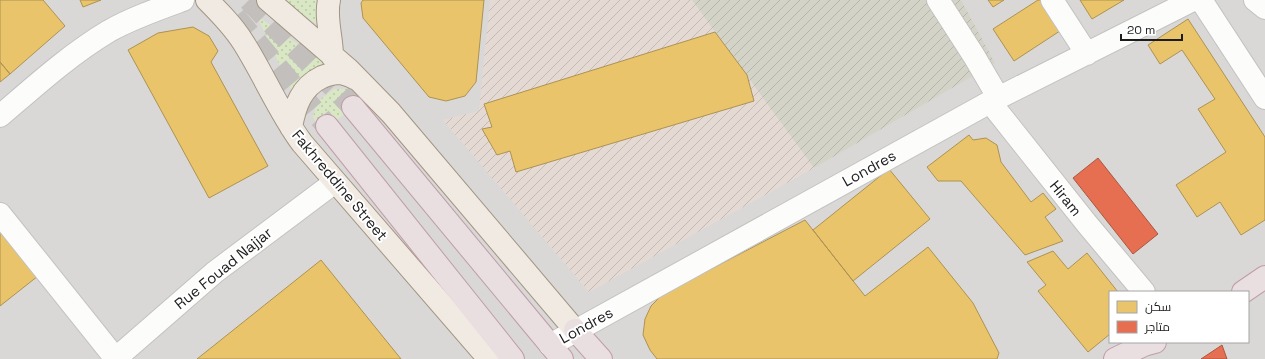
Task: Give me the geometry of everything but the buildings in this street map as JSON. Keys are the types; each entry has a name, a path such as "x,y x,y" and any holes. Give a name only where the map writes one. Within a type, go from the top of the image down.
{"highway":[{"path":"353,107 556,352"},
{"path":"327,126 513,359"},
{"path":"1244,291 1265,277"},
{"path":"575,330 601,359"},
{"path":"1115,359 1151,343"},
{"path":"1145,359 1167,343"}],"main road":[{"name":"Fakhreddine Street","path":"207,0 243,41 291,127 335,182 489,359"},
{"path":"268,0 358,79 408,131 575,330"},
{"path":"329,0 328,16 332,56"},
{"path":"291,127 293,113 300,96 315,81 332,74 340,73 358,79"}],"street":[{"path":"0,116 69,58 110,31 149,12 182,0"},
{"name":"Hiram","path":"938,0 974,56 994,99 1087,224 1143,291"},
{"path":"1052,0 1087,54"},
{"name":"Londres","path":"556,352 575,330 994,99 1193,0"},
{"path":"1201,0 1262,87"},
{"path":"1255,0 1265,8"},
{"name":"Rue Fouad Najjar","path":"115,359 215,272 335,182"},
{"path":"0,214 115,359"},
{"path":"467,335 475,359"}],"shaded area":[{"path":"0,0 1265,0 1265,359 0,359"},
{"path":"490,0 692,0 814,168 589,292 443,120 479,111"},
{"path":"692,0 961,0 995,63 814,168"},
{"path":"1230,0 1265,0 1265,58"},
{"path":"81,92 217,256 124,334 0,185 0,159"}],"green space":[{"path":"287,0 324,0 323,28 286,4"},
{"path":"257,16 330,66 294,96"},
{"path":"334,89 350,89 365,98 319,134 313,116 318,101"}],"tunnel":[{"path":"249,0 353,107"},
{"path":"235,17 327,126"}]}
